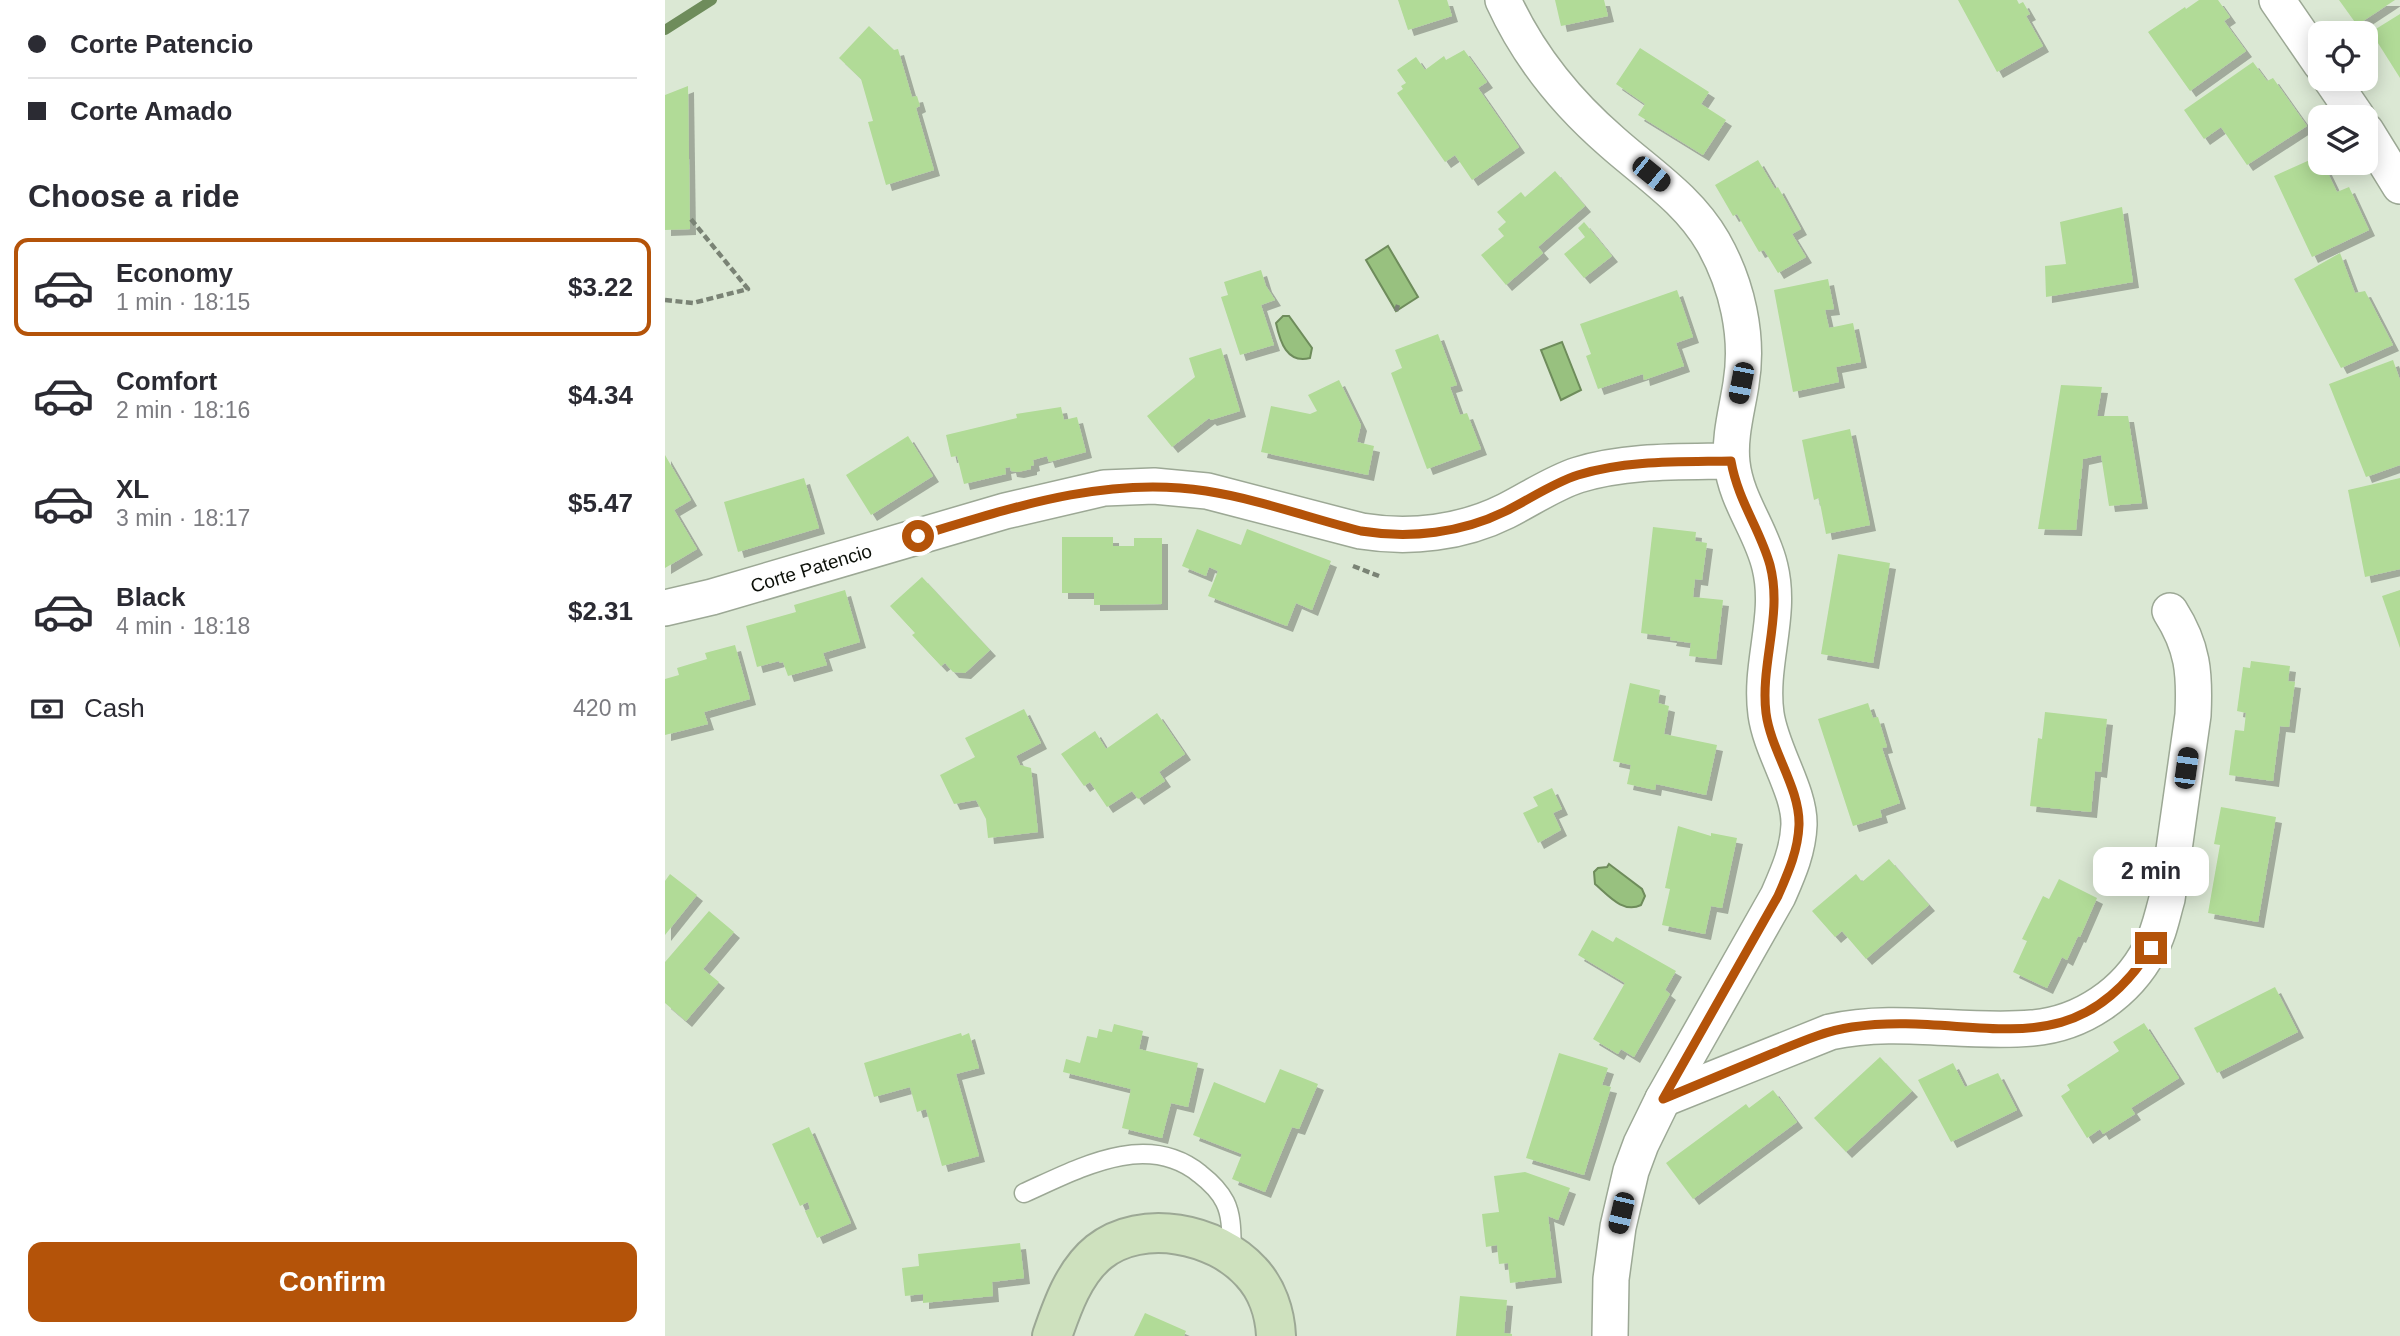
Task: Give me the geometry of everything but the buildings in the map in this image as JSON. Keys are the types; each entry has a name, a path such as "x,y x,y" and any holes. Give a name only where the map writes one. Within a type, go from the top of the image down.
{"street":[{"path":"1503,0 1533,53 1568,100 1597,129 1682,201 1704,227 1734,291 1743,336 1744,360 1731,461 1745,508 1770,565 1774,585 1775,607 1766,672 1766,714 1779,761 1796,804 1799,823 1790,871 1778,896 1663,1099 1641,1143 1631,1171 1618,1227 1611,1279 1610,1336"},
{"path":"2277,0 2308,45"},
{"path":"2378,150 2400,186"},
{"name":"Corte Patencio","path":"665,608 712,597 1005,511 1104,488 1154,486 1206,491 1361,531 1414,534 1450,530 1478,523 1561,482 1597,470 1660,462 1731,461"},
{"path":"1663,1099 1830,1032 1852,1027 1904,1024 2035,1028 2075,1018 2118,991 2136,972 2151,948 2160,925 2167,899 2193,715 2192,657 2184,633 2170,611"},
{"path":"1052,1336 1081,1271 1100,1251 1119,1240 1154,1234 1175,1234 1209,1243 1232,1256 1251,1272 1265,1292 1274,1316 1276,1336"}],"lane":[{"path":"1024,1193 1087,1166 1123,1155 1162,1155 1198,1172 1209,1181 1226,1203 1232,1256"}],"path":[{"path":"665,300 693,303 748,289 690,218"}],"shaded area":[{"path":"1388,246 1418,297 1396,311 1366,260"},
{"path":"1283,316 1289,316 1312,348 1310,358 1296,358 1286,350 1276,323"},
{"path":"1562,342 1581,390 1561,400 1541,350"},
{"path":"1609,864 1642,889 1645,896 1641,905 1622,905 1595,884 1594,872"}],"waterway":[{"path":"665,30 712,0"}],"route":[{"path":"918,536 1079,492 1128,486 1206,491 1361,531 1414,534 1469,526 1561,482 1597,470 1660,462 1731,461 1745,508 1770,565 1774,585 1775,607 1765,685 1766,714 1779,761 1796,804 1799,823 1797,845 1790,871 1778,896 1663,1099 1810,1038 1852,1027 1904,1024 2015,1029 2035,1028 2075,1018 2118,991 2136,972 2151,948"}]}
